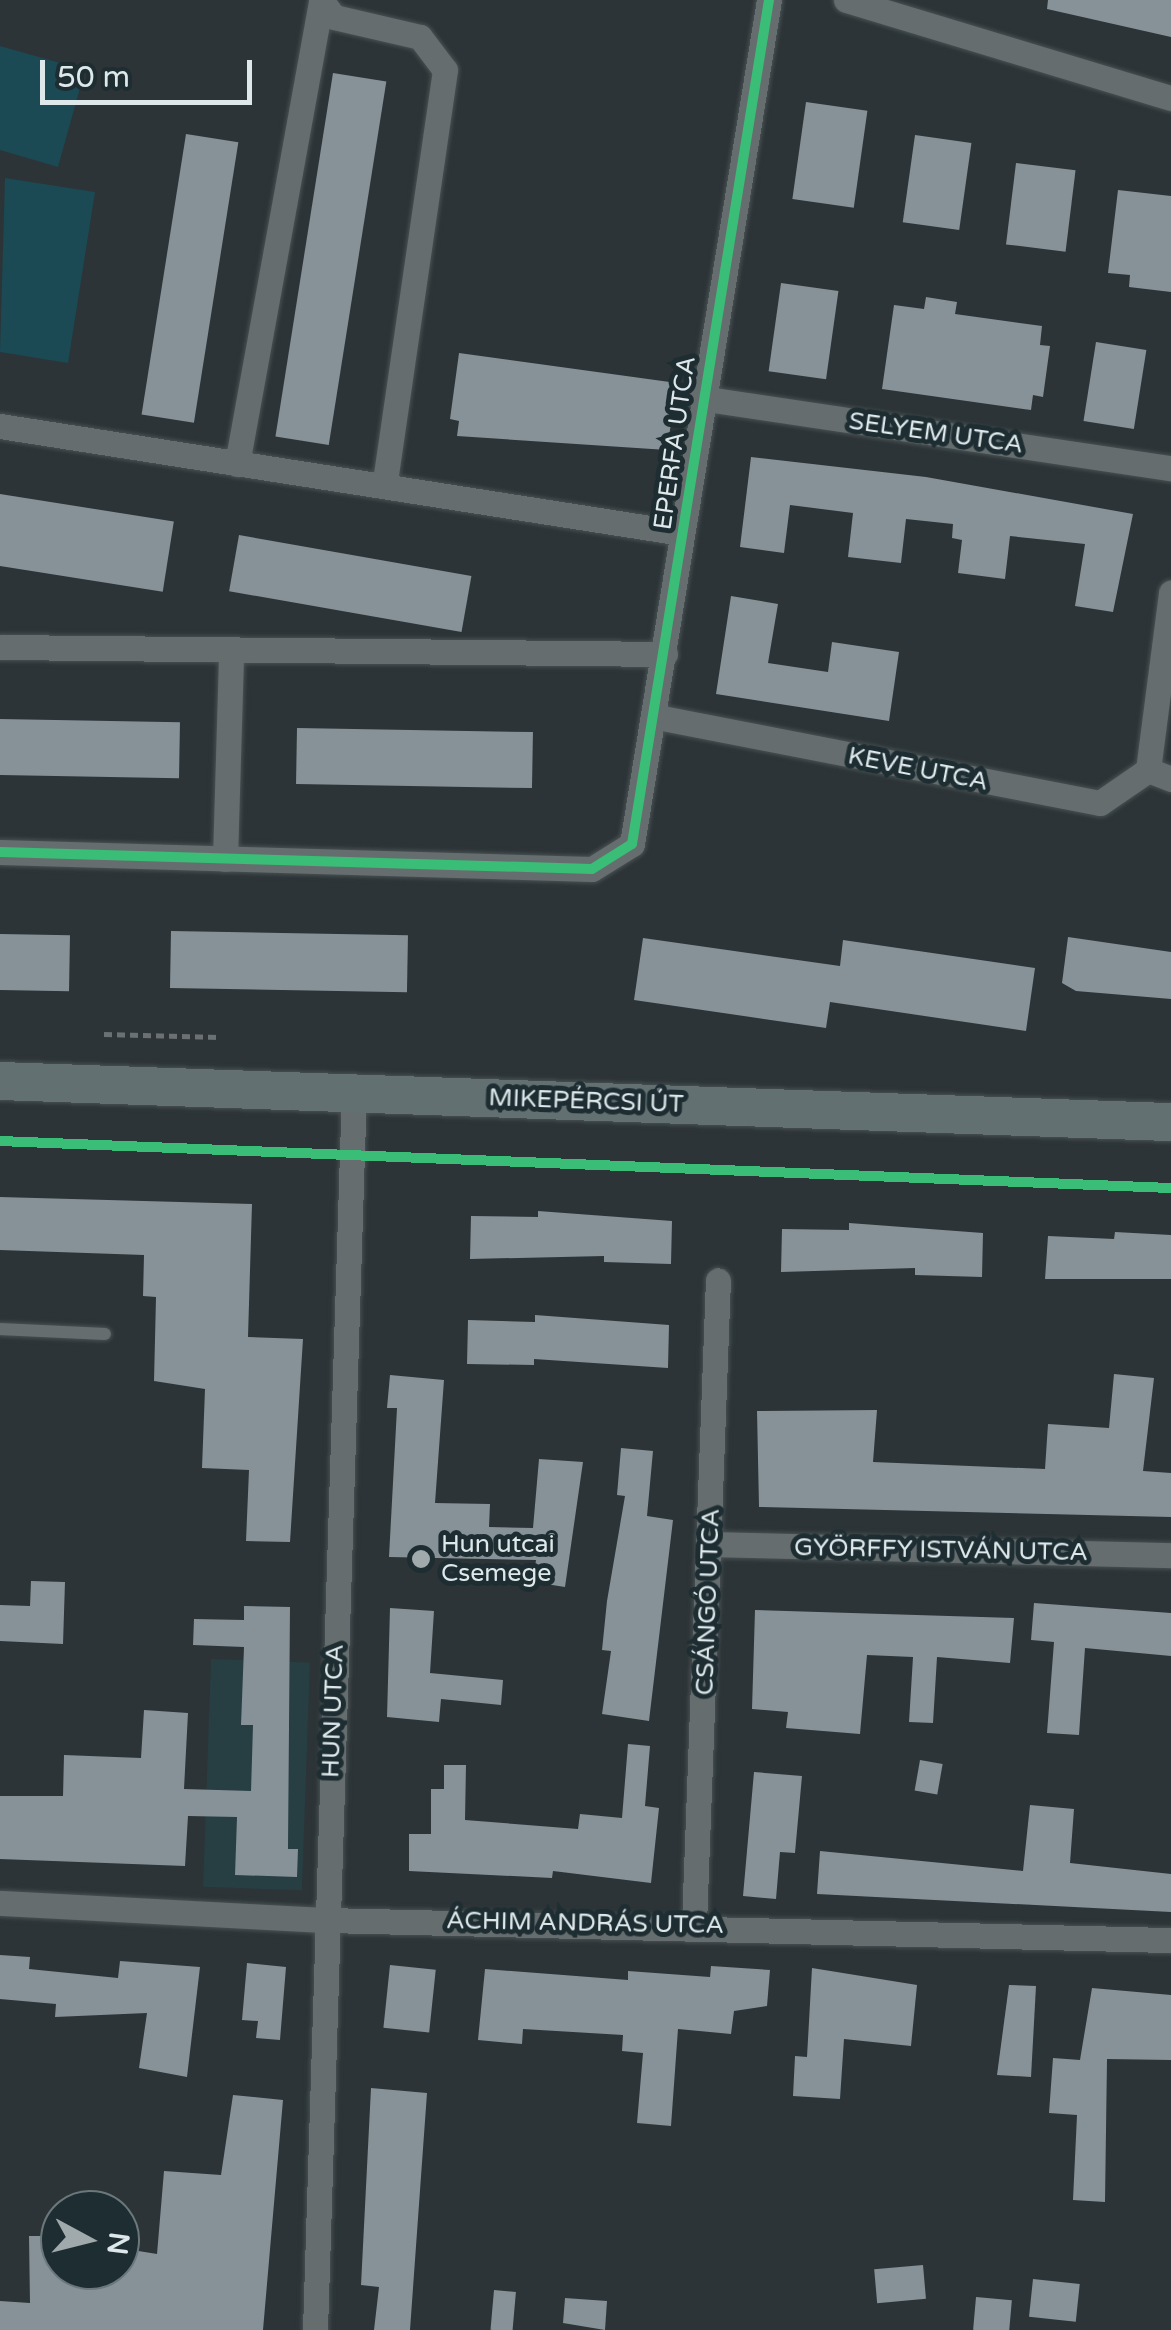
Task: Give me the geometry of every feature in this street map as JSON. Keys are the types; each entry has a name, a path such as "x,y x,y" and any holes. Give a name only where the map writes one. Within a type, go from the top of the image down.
{"main road":[{"name":"MIKEPÉRCSI ÚT","path":"0,1081 1171,1122"}],"street":[{"path":"237,464 321,0"},
{"path":"321,0 334,17 420,38 445,70 384,486"},
{"name":"EPERFA UTCA","path":"225,859 592,869 632,844 657,717 700,398 770,0"},
{"path":"846,0 1171,98"},
{"name":"SELYEM UTCA","path":"700,398 1171,468"},
{"path":"0,426 682,533"},
{"path":"1160,775 1171,592"},
{"path":"0,648 231,654 665,654"},
{"path":"0,852 225,859 231,654"},
{"name":"KEVE UTCA","path":"657,717 1100,802 1160,775"},
{"name":"HUN UTCA","path":"315,2330 354,1092"},
{"name":"CSÁNGÓ UTCA","path":"694,1924 712,1544 718,1280"},
{"name":"GYÖRFFY ISTVÁN UTCA","path":"712,1544 1171,1556"},
{"name":"ÁCHIM ANDRÁS UTCA","path":"0,1903 326,1920 694,1924 1171,1940"}],"lane":[{"path":"0,1328 105,1334"}],"path":[{"path":"104,1034 219,1038"}],"shaded area":[{"path":"0,46 85,70 58,167 0,150"},
{"path":"5,178 95,192 68,363 0,352"},
{"path":"211,1659 310,1662 302,1890 203,1887"}],"building":[{"path":"1048,0 1171,0 1171,37 1047,9"},
{"path":"333,73 386,81 329,445 275,436"},
{"path":"806,102 867,111 854,208 792,199"},
{"path":"186,134 238,142 194,423 142,415"},
{"path":"915,135 971,143 959,230 903,222"},
{"path":"1016,163 1076,170 1066,252 1006,244"},
{"path":"1118,190 1171,196 1171,292 1129,287 1130,275 1108,273"},
{"path":"781,283 838,291 826,379 769,371"},
{"path":"926,297 957,302 955,314 1042,326 1040,345 1050,346 1043,397 1033,395 1031,410 882,389 894,305 924,309"},
{"path":"1096,342 1146,350 1134,429 1083,421"},
{"path":"459,353 677,383 667,450 457,436 459,421 450,419"},
{"path":"751,457 926,477 1133,514 1113,612 1075,606 1085,544 1010,536 1005,579 958,573 962,540 952,538 953,524 906,519 901,563 848,557 853,513 790,505 784,553 740,547"},
{"path":"0,494 174,522 163,592 0,566"},
{"path":"239,535 471,576 462,632 229,591"},
{"path":"731,596 778,604 768,663 828,672 832,642 899,652 889,721 716,694"},
{"path":"0,719 180,722 179,778 0,775"},
{"path":"297,728 533,732 532,788 296,784"},
{"path":"171,931 408,935 407,992 170,988"},
{"path":"0,934 70,935 69,991 0,990"},
{"path":"1068,937 1171,952 1171,999 1076,991 1062,983"},
{"path":"643,938 840,966 843,940 1035,968 1026,1031 830,1002 826,1028 634,1000"},
{"path":"0,1197 252,1204 248,1337 303,1339 290,1542 246,1541 249,1470 202,1468 205,1389 154,1381 156,1297 143,1296 144,1255 0,1250"},
{"path":"538,1211 672,1221 671,1264 604,1262 604,1256 470,1259 471,1216 538,1217"},
{"path":"849,1223 983,1233 982,1277 915,1275 915,1268 781,1272 782,1229 849,1230"},
{"path":"1115,1232 1171,1235 1171,1279 1045,1279 1048,1236 1114,1239"},
{"path":"535,1315 669,1325 668,1368 534,1359 534,1365 467,1364 468,1320 535,1322"},
{"path":"1114,1374 1154,1378 1143,1471 1171,1473 1171,1517 759,1507 757,1411 877,1410 873,1462 1045,1469 1048,1424 1109,1428"},
{"path":"390,1375 444,1380 435,1503 490,1504 489,1527 533,1528 539,1459 583,1462 565,1587 533,1582 536,1560 389,1557 397,1408 387,1408"},
{"path":"621,1448 653,1451 647,1516 673,1520 649,1721 602,1714 611,1651 602,1650 607,1601 625,1496 617,1495"},
{"path":"31,1581 65,1582 63,1644 0,1641 0,1605 30,1606"},
{"path":"1034,1603 1171,1613 1171,1656 1085,1648 1079,1735 1047,1733 1054,1642 1031,1640"},
{"path":"244,1606 290,1607 288,1849 298,1849 297,1877 235,1875 237,1817 188,1816 185,1866 0,1859 0,1796 63,1796 64,1755 141,1758 144,1710 188,1713 184,1789 251,1791 253,1725 241,1725 244,1647 193,1645 194,1619 244,1620"},
{"path":"390,1608 434,1611 430,1673 503,1680 501,1705 441,1699 439,1722 387,1717"},
{"path":"755,1610 1014,1618 1010,1663 937,1657 933,1723 909,1722 913,1657 867,1655 860,1734 786,1728 788,1712 752,1709"},
{"path":"628,1744 650,1746 645,1806 659,1808 651,1883 553,1871 552,1878 409,1871 409,1834 431,1834 431,1789 444,1789 444,1765 466,1765 465,1820 578,1829 580,1814 622,1818"},
{"path":"920,1760 943,1764 937,1795 915,1791"},
{"path":"754,1772 802,1776 795,1853 780,1852 776,1899 743,1896"},
{"path":"1030,1805 1074,1809 1070,1863 1171,1874 1171,1912 817,1894 820,1851 1023,1871"},
{"path":"0,1955 30,1957 29,1969 118,1978 120,1961 200,1967 187,2077 139,2068 147,2013 55,2017 56,2004 0,1999"},
{"path":"247,1963 286,1967 280,2040 256,2038 258,2021 242,2020"},
{"path":"390,1965 436,1970 429,2032 383,2028"},
{"path":"711,1966 770,1970 767,2006 734,2011 731,2034 678,2029 671,2126 637,2123 643,2053 622,2051 623,2035 523,2029 522,2044 478,2040 485,1969 628,1980 628,1971 710,1977"},
{"path":"812,1968 917,1985 911,2046 844,2039 840,2099 793,2096 795,2056 807,2057"},
{"path":"1009,1985 1036,1986 1031,2077 997,2075"},
{"path":"1092,1988 1171,1995 1171,2060 1107,2059 1105,2202 1073,2200 1077,2115 1049,2113 1053,2058 1080,2060"},
{"path":"371,2088 427,2093 410,2330 374,2330 379,2287 361,2285"},
{"path":"233,2095 283,2100 263,2330 0,2330 0,2301 30,2303 29,2236 40,2236 40,2290 140,2290 140,2251 157,2254 164,2171 221,2175"},
{"path":"923,2265 926,2299 877,2303 874,2269"},
{"path":"1033,2279 1080,2284 1076,2322 1029,2317"},
{"path":"494,2290 516,2292 513,2330 491,2330"},
{"path":"976,2297 1012,2300 1009,2330 973,2330"},
{"path":"565,2298 607,2301 605,2330 563,2323"}],"cycle path":[{"path":"0,852 592,869 632,844 769,0"},
{"path":"0,1141 1171,1188"}],"place":[{"name":"Hun utcai Csemege","path":"421,1559"}]}
